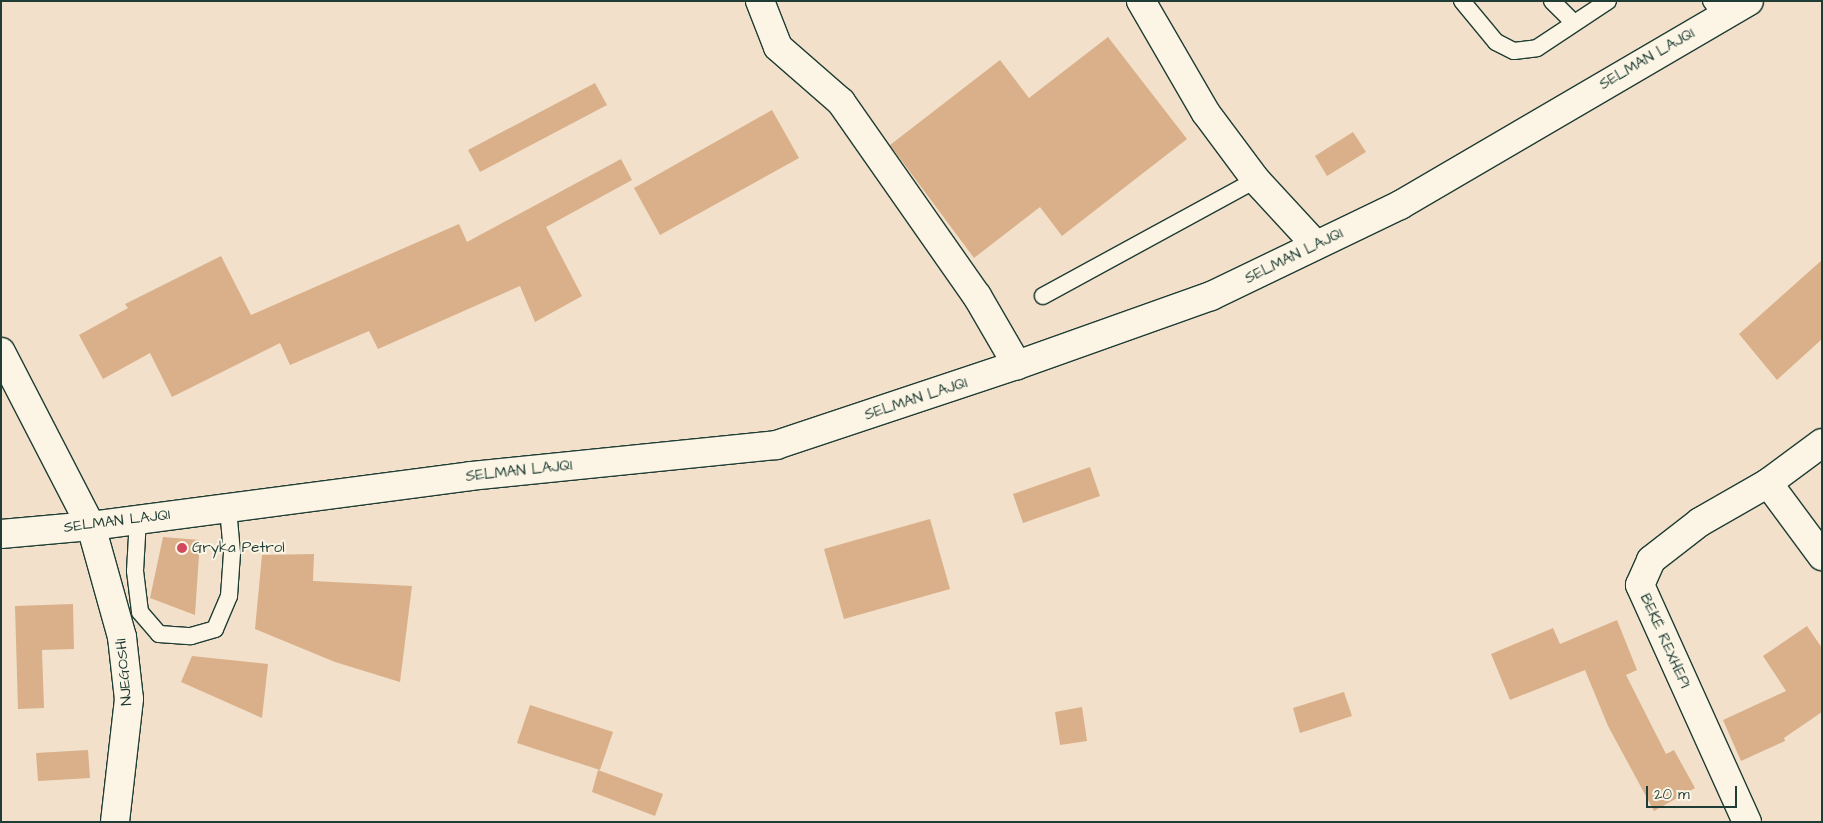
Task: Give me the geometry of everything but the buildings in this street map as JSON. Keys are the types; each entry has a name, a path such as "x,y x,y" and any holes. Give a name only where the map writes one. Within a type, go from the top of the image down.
{"street":[{"path":"760,1 778,47 841,102 977,296 1017,365"},
{"path":"1141,1 1206,113 1256,180 1316,245"},
{"name":"SELMAN LAJQI","path":"1,534 91,526 471,476 776,444 1017,365 1211,296 1400,205 1717,9 1749,1"},
{"name":"NJEGOSHI","path":"1,352 91,526 122,637 129,699 115,822"},
{"name":"BEKË REXHEPI","path":"1747,822 1640,585 1651,560 1700,522 1768,483 1822,444"},
{"path":"1768,483 1822,556"}],"lane":[{"path":"1462,1 1496,42 1514,51 1537,48 1573,22 1608,1"},
{"path":"1552,1 1573,22"},
{"path":"1043,296 1256,180"},
{"path":"138,520 135,571 140,612 159,634 191,636 215,629 229,596 232,553 228,508"}],"place":[{"name":"Gryka Petrol","path":"182,548"}]}
